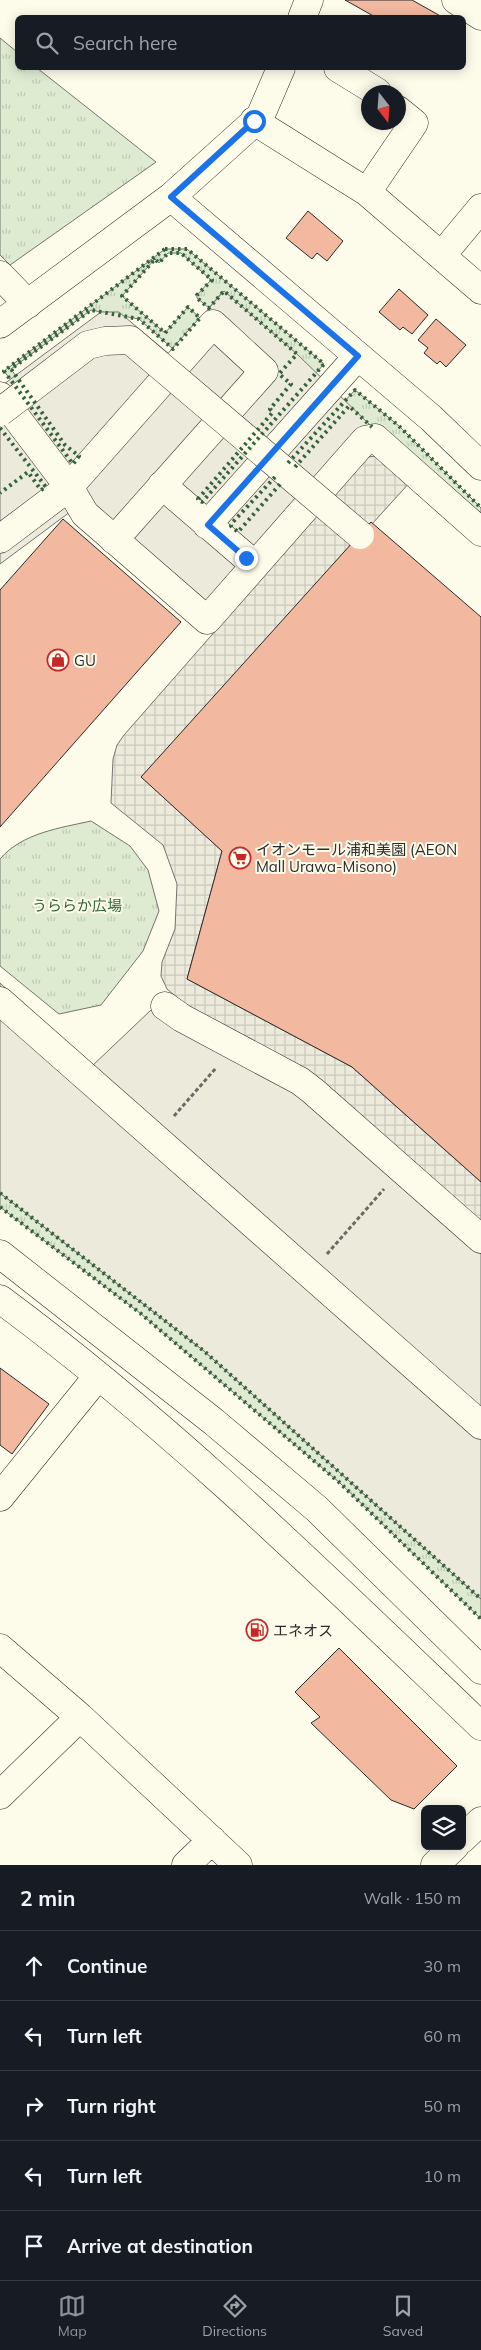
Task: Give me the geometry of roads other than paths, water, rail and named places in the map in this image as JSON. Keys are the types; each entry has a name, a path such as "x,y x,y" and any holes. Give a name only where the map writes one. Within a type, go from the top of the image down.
{"street":[{"path":"303,15 309,0"},
{"path":"456,0 481,16"},
{"path":"0,324 171,197 260,117 280,70"},
{"path":"341,70 366,85"},
{"path":"367,192 414,123 406,116"},
{"path":"254,121 367,192 481,290"},
{"path":"171,197 431,418 481,466"},
{"path":"442,255 481,208"},
{"path":"0,276 28,304"},
{"path":"0,539 69,487 212,324 264,371 114,540"},
{"path":"0,412 88,345 105,341 130,340 360,535"},
{"path":"208,525 358,356"},
{"path":"0,396 69,487 85,514 206,620 365,440 375,438 481,532"},
{"path":"162,485 255,565"},
{"path":"0,1001 481,1425"},
{"path":"165,1006 182,1018 300,1081 481,1239"},
{"path":"0,1254 214,1422 317,1509 481,1670"},
{"path":"0,1299 144,1412 308,1560 481,1726"},
{"path":"0,1497 98,1376"},
{"path":"0,1648 80,1717 238,1865"},
{"path":"0,1795 80,1717"},
{"path":"466,1835 481,1821"},
{"path":"186,1865 212,1840"},
{"path":"435,1865 451,1850"}],"place":[{"name":"GU","path":"58,660"},
{"name":"イオンモール浦和美園 (AEON Mall Urawa-Misono)","path":"240,858"},
{"name":"エネオス","path":"257,1630"}],"park label":[{"name":"うららか広場","path":"77,905"}]}
